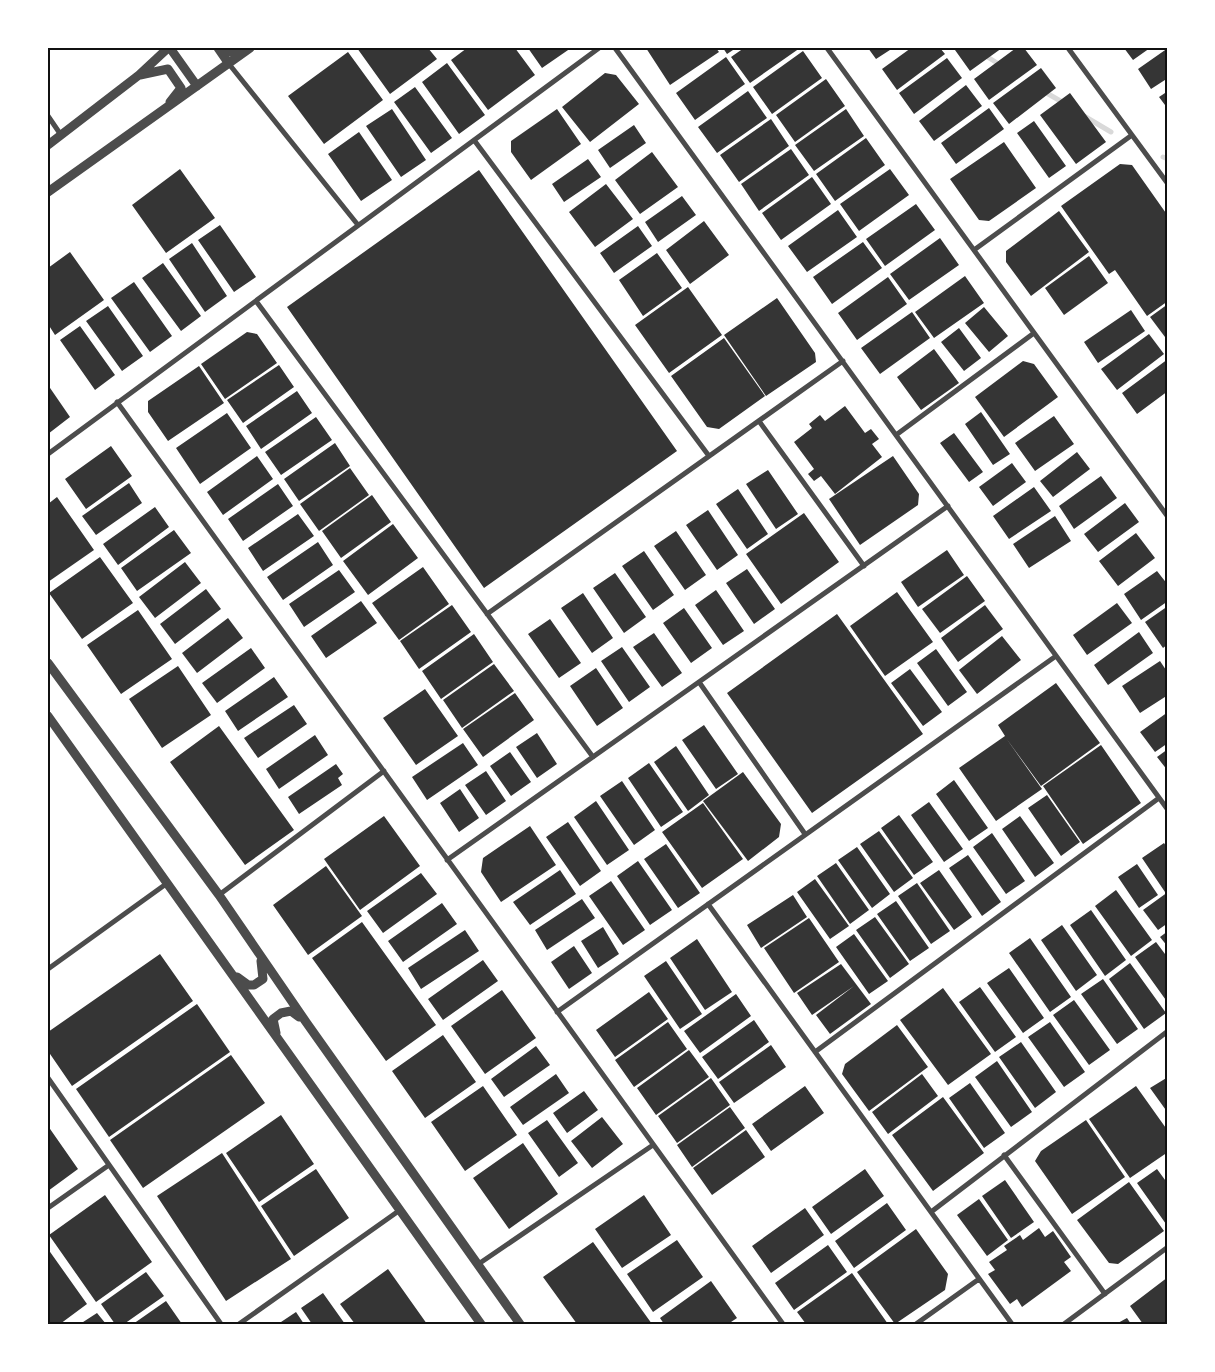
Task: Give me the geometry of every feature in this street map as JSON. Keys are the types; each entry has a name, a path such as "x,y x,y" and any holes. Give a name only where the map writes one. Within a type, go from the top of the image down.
{"street":[{"path":"48,145 139,75 169,48 197,86"},
{"path":"218,48 358,225"},
{"path":"225,48 229,52 244,48"},
{"path":"48,192 250,48"},
{"path":"48,454 599,48"},
{"path":"615,48 1168,810"},
{"path":"827,48 1168,517"},
{"path":"1068,48 1168,184"},
{"path":"139,75 168,69 181,88 162,111"},
{"path":"48,116 61,135"},
{"path":"974,250 1132,135"},
{"path":"474,140 709,456"},
{"path":"256,300 592,757"},
{"path":"896,435 1034,333"},
{"path":"487,614 842,361"},
{"path":"117,402 783,1324"},
{"path":"759,421 864,566"},
{"path":"448,860 948,506"},
{"path":"557,1012 1056,656"},
{"path":"48,663 219,895 306,1022 520,1324"},
{"path":"698,682 805,834"},
{"path":"48,716 481,1324"},
{"path":"219,895 384,771"},
{"path":"815,1052 1159,798"},
{"path":"48,969 166,884"},
{"path":"708,904 1012,1324"},
{"path":"223,962 240,981 254,986 263,978 264,971 258,953"},
{"path":"278,1039 273,1018 281,1013 291,1011 306,1022"},
{"path":"931,1212 1168,1031"},
{"path":"48,1078 221,1324"},
{"path":"477,1265 653,1145"},
{"path":"1004,1155 1104,1294"},
{"path":"48,1208 109,1165"},
{"path":"240,1324 400,1210"},
{"path":"1064,1324 1168,1247"},
{"path":"916,1324 979,1279"}],"building":[{"path":"357,48 428,48 437,59 390,94"},
{"path":"467,48 515,48 535,75 488,110 451,60"},
{"path":"528,48 571,48 542,68"},
{"path":"646,48 716,48 719,52 670,85"},
{"path":"723,48 736,48 727,54"},
{"path":"744,48 800,48 750,83 731,57"},
{"path":"868,48 893,48 876,59"},
{"path":"911,48 940,48 945,54 897,90 882,69"},
{"path":"959,48 1002,48 970,71 955,50"},
{"path":"1016,48 1024,48 1037,65 989,100 974,79"},
{"path":"1124,48 1150,48 1133,60"},
{"path":"1168,48 1168,78 1151,89 1138,69"},
{"path":"803,51 822,78 772,114 753,87"},
{"path":"348,52 383,100 324,144 288,96"},
{"path":"726,57 745,84 695,120 676,93"},
{"path":"947,58 962,78 914,114 899,93"},
{"path":"447,63 485,115 459,134 422,82"},
{"path":"1041,68 1056,88 1009,124 993,103"},
{"path":"605,73 616,75 639,104 590,142 562,107"},
{"path":"826,79 845,106 795,142 776,115"},
{"path":"966,85 982,106 934,141 919,121"},
{"path":"415,87 452,138 431,153 394,102"},
{"path":"748,91 767,118 717,153 698,127"},
{"path":"1168,91 1168,109 1159,97"},
{"path":"1070,93 1106,142 1076,164 1040,115"},
{"path":"989,108 1004,129 956,164 941,143"},
{"path":"392,109 426,160 401,177 366,126"},
{"path":"557,109 581,144 531,180 511,152 511,141"},
{"path":"846,109 864,136 814,171 795,145"},
{"path":"771,119 789,146 739,182 720,155"},
{"path":"1034,121 1066,166 1049,178 1017,133"},
{"path":"634,125 646,143 610,168 598,150"},
{"path":"359,132 392,180 361,201 328,154"},
{"path":"866,138 885,165 835,201 816,174"},
{"path":"1004,142 1036,188 989,221 979,220 950,179"},
{"path":"791,149 809,175 759,211 741,184"},
{"path":"652,152 678,187 640,214 615,180"},
{"path":"588,159 601,177 564,202 552,184"},
{"path":"1120,164 1132,165 1168,216 1168,301 1147,316 1115,270 1109,274 1061,206"},
{"path":"180,169 215,218 166,253 132,205"},
{"path":"890,169 909,195 859,231 840,204"},
{"path":"479,170 677,451 484,588 287,307"},
{"path":"812,177 831,204 781,240 762,213"},
{"path":"606,184 633,219 595,247 569,212"},
{"path":"682,196 696,215 658,242 645,222"},
{"path":"916,204 935,230 885,266 866,239"},
{"path":"838,210 857,237 807,272 788,246"},
{"path":"1059,211 1089,252 1031,296 1006,262 1006,251"},
{"path":"704,221 729,255 690,284 666,250"},
{"path":"220,225 256,277 234,292 198,240"},
{"path":"638,226 652,246 614,273 600,253"},
{"path":"940,238 959,265 909,300 890,274"},
{"path":"863,242 882,268 832,304 813,277"},
{"path":"192,243 227,296 205,312 169,259"},
{"path":"70,252 104,300 55,335 48,324 48,268"},
{"path":"657,253 682,288 643,316 619,280"},
{"path":"1089,256 1108,283 1064,315 1045,288"},
{"path":"163,263 201,316 181,331 142,278"},
{"path":"965,276 984,303 934,338 915,312"},
{"path":"888,277 907,304 857,340 838,313"},
{"path":"134,282 172,336 150,352 111,298"},
{"path":"688,287 722,335 669,373 635,325"},
{"path":"777,298 815,353 816,362 766,396 724,335"},
{"path":"1168,304 1168,341 1150,317"},
{"path":"108,306 143,356 122,371 86,321"},
{"path":"984,307 1008,336 989,352 965,323"},
{"path":"1131,310 1145,331 1098,363 1084,342"},
{"path":"912,312 930,338 880,374 861,348"},
{"path":"80,326 115,375 95,390 60,340"},
{"path":"959,328 981,358 964,371 941,342"},
{"path":"247,332 257,334 277,363 225,399 201,364"},
{"path":"1149,334 1164,354 1117,390 1101,369"},
{"path":"724,338 765,396 719,429 707,427 671,376"},
{"path":"934,349 959,383 921,410 897,377"},
{"path":"1168,359 1168,391 1137,414 1122,393"},
{"path":"1023,361 1034,364 1058,397 1004,437 975,397"},
{"path":"279,365 294,387 243,423 227,400"},
{"path":"199,366 224,403 168,441 148,412 148,401"},
{"path":"48,385 70,417 48,434"},
{"path":"297,391 312,413 261,449 246,426"},
{"path":"845,406 865,433 871,429 879,439 872,444 882,457 835,494 821,476 814,481 808,474 814,469 794,442 812,428 809,424 820,415 825,421"},
{"path":"981,412 1010,454 993,465 965,424"},
{"path":"227,413 251,448 200,484 176,448"},
{"path":"1054,416 1074,444 1035,471 1015,443"},
{"path":"316,417 332,440 281,475 265,452"},
{"path":"954,433 983,472 969,482 940,443"},
{"path":"335,443 350,466 299,501 284,479"},
{"path":"111,446 132,476 86,509 65,479"},
{"path":"1077,452 1090,469 1053,497 1040,481"},
{"path":"257,456 273,479 223,515 207,492"},
{"path":"893,456 919,494 918,505 860,545 829,499"},
{"path":"1012,463 1026,482 993,506 979,487"},
{"path":"350,468 369,495 319,531 300,504"},
{"path":"768,470 798,514 776,529 746,484"},
{"path":"1101,476 1117,498 1074,529 1059,506"},
{"path":"129,483 142,503 96,535 82,516"},
{"path":"278,484 293,506 243,541 228,519"},
{"path":"1034,487 1051,511 1009,539 993,516"},
{"path":"738,489 768,534 747,549 716,504"},
{"path":"372,495 391,522 341,558 322,531"},
{"path":"57,497 94,550 48,582 48,504"},
{"path":"1125,503 1139,522 1098,552 1084,534"},
{"path":"155,507 169,527 118,565 103,544"},
{"path":"708,510 738,555 717,570 686,525"},
{"path":"804,513 839,562 781,604 746,554"},
{"path":"298,514 314,536 263,571 248,548"},
{"path":"1055,516 1071,541 1029,568 1013,544"},
{"path":"393,524 418,558 368,595 343,561"},
{"path":"174,530 191,553 137,591 121,568"},
{"path":"676,531 706,575 685,590 654,546"},
{"path":"1136,533 1155,558 1118,586 1099,561"},
{"path":"318,542 333,565 283,600 267,577"},
{"path":"947,550 964,575 918,607 901,582"},
{"path":"644,551 674,595 653,610 622,566"},
{"path":"100,557 133,603 82,639 49,593"},
{"path":"185,562 201,583 155,618 139,597"},
{"path":"423,567 449,604 399,640 372,603"},
{"path":"747,569 775,609 754,624 726,583"},
{"path":"339,570 355,592 304,627 289,604"},
{"path":"1157,571 1168,585 1168,601 1141,620 1124,594"},
{"path":"615,573 646,617 624,633 593,588"},
{"path":"967,576 985,601 940,633 922,609"},
{"path":"206,589 221,609 175,644 160,624"},
{"path":"716,590 744,631 723,645 695,605"},
{"path":"897,592 933,642 885,676 850,626"},
{"path":"583,593 613,638 592,653 561,608"},
{"path":"361,601 377,623 326,658 311,636"},
{"path":"1117,603 1132,623 1087,655 1073,635"},
{"path":"452,605 471,632 419,669 400,641"},
{"path":"985,605 1003,629 958,662 941,638"},
{"path":"1168,606 1168,644 1163,648 1145,622"},
{"path":"684,608 712,648 691,663 663,623"},
{"path":"138,610 172,659 121,694 87,645"},
{"path":"837,614 923,734 812,813 727,693"},
{"path":"228,618 243,638 197,673 182,653"},
{"path":"550,619 581,663 559,678 528,634"},
{"path":"1139,632 1153,653 1108,685 1094,665"},
{"path":"654,633 682,673 662,687 633,647"},
{"path":"474,634 493,662 441,699 422,671"},
{"path":"1002,636 1021,660 977,694 959,670"},
{"path":"622,647 650,687 629,702 601,661"},
{"path":"251,648 265,668 217,703 202,683"},
{"path":"936,649 967,692 948,706 917,663"},
{"path":"1160,661 1168,673 1168,695 1140,713 1122,686"},
{"path":"494,664 514,691 462,728 443,700"},
{"path":"178,666 211,715 162,748 129,699"},
{"path":"596,668 623,708 597,726 570,686"},
{"path":"910,669 942,712 923,726 891,683"},
{"path":"274,677 288,697 238,731 225,711"},
{"path":"1056,683 1100,743 1041,786 1006,738 1042,789 996,821 959,768 1005,736 998,725"},
{"path":"425,689 458,736 416,765 383,718"},
{"path":"515,693 534,720 483,757 463,729"},
{"path":"294,705 307,724 258,758 244,738"},
{"path":"1168,712 1168,743 1155,752 1140,732"},
{"path":"704,725 738,774 716,789 682,740"},
{"path":"219,726 294,830 245,865 170,762"},
{"path":"537,733 557,764 537,778 516,747"},
{"path":"315,735 328,755 279,789 266,769"},
{"path":"463,743 478,765 427,800 412,777"},
{"path":"1101,745 1141,803 1083,844 1043,786"},
{"path":"676,746 709,795 688,811 654,762"},
{"path":"1168,749 1168,771 1157,757"},
{"path":"510,752 531,782 511,796 490,766"},
{"path":"649,763 683,812 661,827 628,778"},
{"path":"336,764 343,774 338,778 342,785 299,814 288,797"},
{"path":"486,771 506,801 486,815 465,785"},
{"path":"743,772 781,824 779,837 748,861 703,801"},
{"path":"954,780 988,828 969,841 936,794"},
{"path":"622,781 655,830 634,845 600,796"},
{"path":"460,789 479,818 459,832 440,803"},
{"path":"1047,795 1080,842 1061,856 1028,808"},
{"path":"596,801 629,850 607,865 574,817"},
{"path":"929,802 963,849 944,862 911,815"},
{"path":"703,803 743,859 702,888 662,832"},
{"path":"899,815 933,862 914,875 881,828"},
{"path":"384,816 420,866 360,910 324,859"},
{"path":"1020,816 1054,863 1035,877 1002,829"},
{"path":"568,822 601,871 580,886 546,837"},
{"path":"530,826 556,865 501,902 481,872 483,858"},
{"path":"879,831 913,878 894,892 860,844"},
{"path":"992,833 1025,881 1006,894 973,847"},
{"path":"1164,843 1168,849 1168,890 1165,892 1142,858"},
{"path":"666,844 700,893 678,908 644,859"},
{"path":"857,847 890,894 872,908 838,860"},
{"path":"968,855 1001,902 982,916 949,868"},
{"path":"638,861 672,910 650,925 617,876"},
{"path":"836,863 869,910 850,924 817,876"},
{"path":"1137,864 1158,895 1139,908 1118,877"},
{"path":"326,866 362,916 308,955 273,905"},
{"path":"560,870 576,894 530,925 513,902"},
{"path":"939,870 972,917 954,930 920,883"},
{"path":"421,873 437,894 383,933 367,911"},
{"path":"815,879 849,926 830,939 797,892"},
{"path":"611,881 645,930 623,945 589,896"},
{"path":"917,883 950,931 931,944 898,896"},
{"path":"1116,890 1152,940 1131,956 1095,906"},
{"path":"1168,892 1168,923 1158,930 1143,910"},
{"path":"793,895 807,917 761,948 747,925"},
{"path":"582,899 595,918 547,950 535,930"},
{"path":"896,901 929,948 910,961 877,914"},
{"path":"442,903 457,924 403,962 388,941"},
{"path":"1091,910 1126,960 1105,976 1070,925"},
{"path":"875,917 909,964 890,978 856,930"},
{"path":"809,918 839,962 794,993 764,948"},
{"path":"362,922 436,1025 386,1061 312,958"},
{"path":"1062,925 1097,975 1076,991 1041,940"},
{"path":"603,927 619,954 598,968 581,941"},
{"path":"465,930 479,951 421,989 408,968"},
{"path":"1168,931 1168,947 1160,937"},
{"path":"854,934 888,981 869,994 836,947"},
{"path":"1030,938 1071,997 1050,1012 1009,953"},
{"path":"697,939 732,992 705,1010 670,958"},
{"path":"1156,942 1168,958 1168,1003 1135,957"},
{"path":"574,946 592,973 569,989 551,962"},
{"path":"160,954 193,1001 72,1086 48,1051 48,1032"},
{"path":"483,960 498,981 443,1020 428,999"},
{"path":"666,961 702,1014 680,1029 644,976"},
{"path":"1130,963 1166,1013 1144,1029 1109,979"},
{"path":"841,964 871,1004 830,1034 816,1015 854,986 812,1015 797,993"},
{"path":"1009,968 1044,1018 1023,1033 987,983"},
{"path":"1103,979 1138,1029 1117,1044 1081,994"},
{"path":"980,987 1016,1037 995,1052 959,1002"},
{"path":"943,988 991,1054 948,1085 900,1020"},
{"path":"502,990 536,1038 485,1074 451,1026"},
{"path":"649,992 668,1019 615,1057 596,1030"},
{"path":"736,994 751,1016 700,1053 684,1031"},
{"path":"1074,1000 1110,1050 1089,1065 1053,1015"},
{"path":"197,1004 230,1052 109,1137 76,1089"},
{"path":"754,1020 769,1042 718,1079 702,1057"},
{"path":"668,1022 687,1049 634,1087 615,1060"},
{"path":"1050,1022 1085,1072 1064,1087 1028,1037"},
{"path":"897,1025 928,1067 869,1111 842,1074 845,1064"},
{"path":"443,1035 476,1082 425,1118 392,1071"},
{"path":"1021,1042 1056,1092 1035,1108 999,1057"},
{"path":"771,1045 786,1067 734,1103 719,1082"},
{"path":"536,1046 550,1065 504,1097 491,1079"},
{"path":"689,1050 709,1077 656,1115 637,1088"},
{"path":"231,1055 265,1103 143,1188 110,1140"},
{"path":"997,1061 1032,1112 1011,1127 975,1077"},
{"path":"556,1074 569,1093 523,1125 510,1107"},
{"path":"922,1074 938,1096 888,1134 872,1112"},
{"path":"1168,1077 1168,1113 1150,1088"},
{"path":"711,1078 730,1105 677,1143 658,1116"},
{"path":"970,1083 1005,1133 984,1148 949,1098"},
{"path":"483,1086 517,1135 465,1171 431,1122"},
{"path":"805,1086 824,1113 771,1151 752,1124"},
{"path":"1136,1086 1168,1131 1168,1152 1130,1178 1089,1119"},
{"path":"584,1091 598,1110 567,1133 553,1113"},
{"path":"943,1097 984,1153 933,1191 892,1135"},
{"path":"730,1107 745,1128 692,1167 677,1145"},
{"path":"281,1115 314,1164 259,1202 226,1153"},
{"path":"602,1117 623,1144 592,1168 571,1141"},
{"path":"547,1120 578,1163 559,1177 528,1133"},
{"path":"1086,1120 1125,1177 1072,1214 1035,1161 1041,1151"},
{"path":"48,1126 78,1169 48,1191"},
{"path":"746,1130 765,1157 712,1195 693,1168"},
{"path":"523,1143 558,1194 509,1229 473,1178"},
{"path":"222,1153 291,1259 226,1301 157,1196"},
{"path":"316,1169 349,1218 294,1256 261,1206"},
{"path":"865,1169 884,1196 831,1234 812,1207"},
{"path":"1157,1169 1168,1184 1166,1224 1137,1183"},
{"path":"1005,1180 1034,1222 1011,1238 982,1196"},
{"path":"1129,1182 1164,1231 1118,1264 1109,1263 1077,1220"},
{"path":"105,1195 152,1262 96,1302 49,1235"},
{"path":"644,1195 671,1235 622,1268 595,1229"},
{"path":"979,1199 1008,1240 987,1256 957,1215"},
{"path":"887,1203 906,1230 854,1268 835,1241"},
{"path":"805,1208 824,1235 771,1273 752,1246"},
{"path":"1039,1228 1045,1237 1053,1231 1071,1257 1064,1262 1071,1271 1022,1307 1017,1299 1010,1304 988,1274 995,1270 989,1262 1007,1250 1004,1246 1020,1235 1023,1240"},
{"path":"916,1229 948,1274 945,1290 895,1324 857,1272"},
{"path":"677,1240 703,1277 653,1312 627,1274"},
{"path":"593,1242 652,1324 577,1324 543,1277"},
{"path":"828,1245 847,1272 794,1310 775,1283"},
{"path":"48,1249 87,1304 60,1324 48,1324"},
{"path":"388,1269 427,1324 355,1324 340,1304"},
{"path":"146,1272 164,1296 124,1324 115,1324 101,1304"},
{"path":"852,1273 888,1324 806,1324 797,1312"},
{"path":"1168,1277 1168,1324 1143,1324 1130,1306"},
{"path":"711,1281 737,1318 728,1324 664,1324 660,1318"},
{"path":"323,1293 345,1324 312,1324 301,1308"},
{"path":"166,1301 182,1324 133,1324"},
{"path":"296,1312 304,1324 278,1324"},
{"path":"97,1313 106,1324 80,1324"},
{"path":"1127,1318 1131,1324 1116,1324"}],"waterway":[{"path":"973,48 1002,66"},
{"path":"1043,91 1064,103"},
{"path":"1084,116 1111,132"},
{"path":"1163,157 1168,159"}]}
